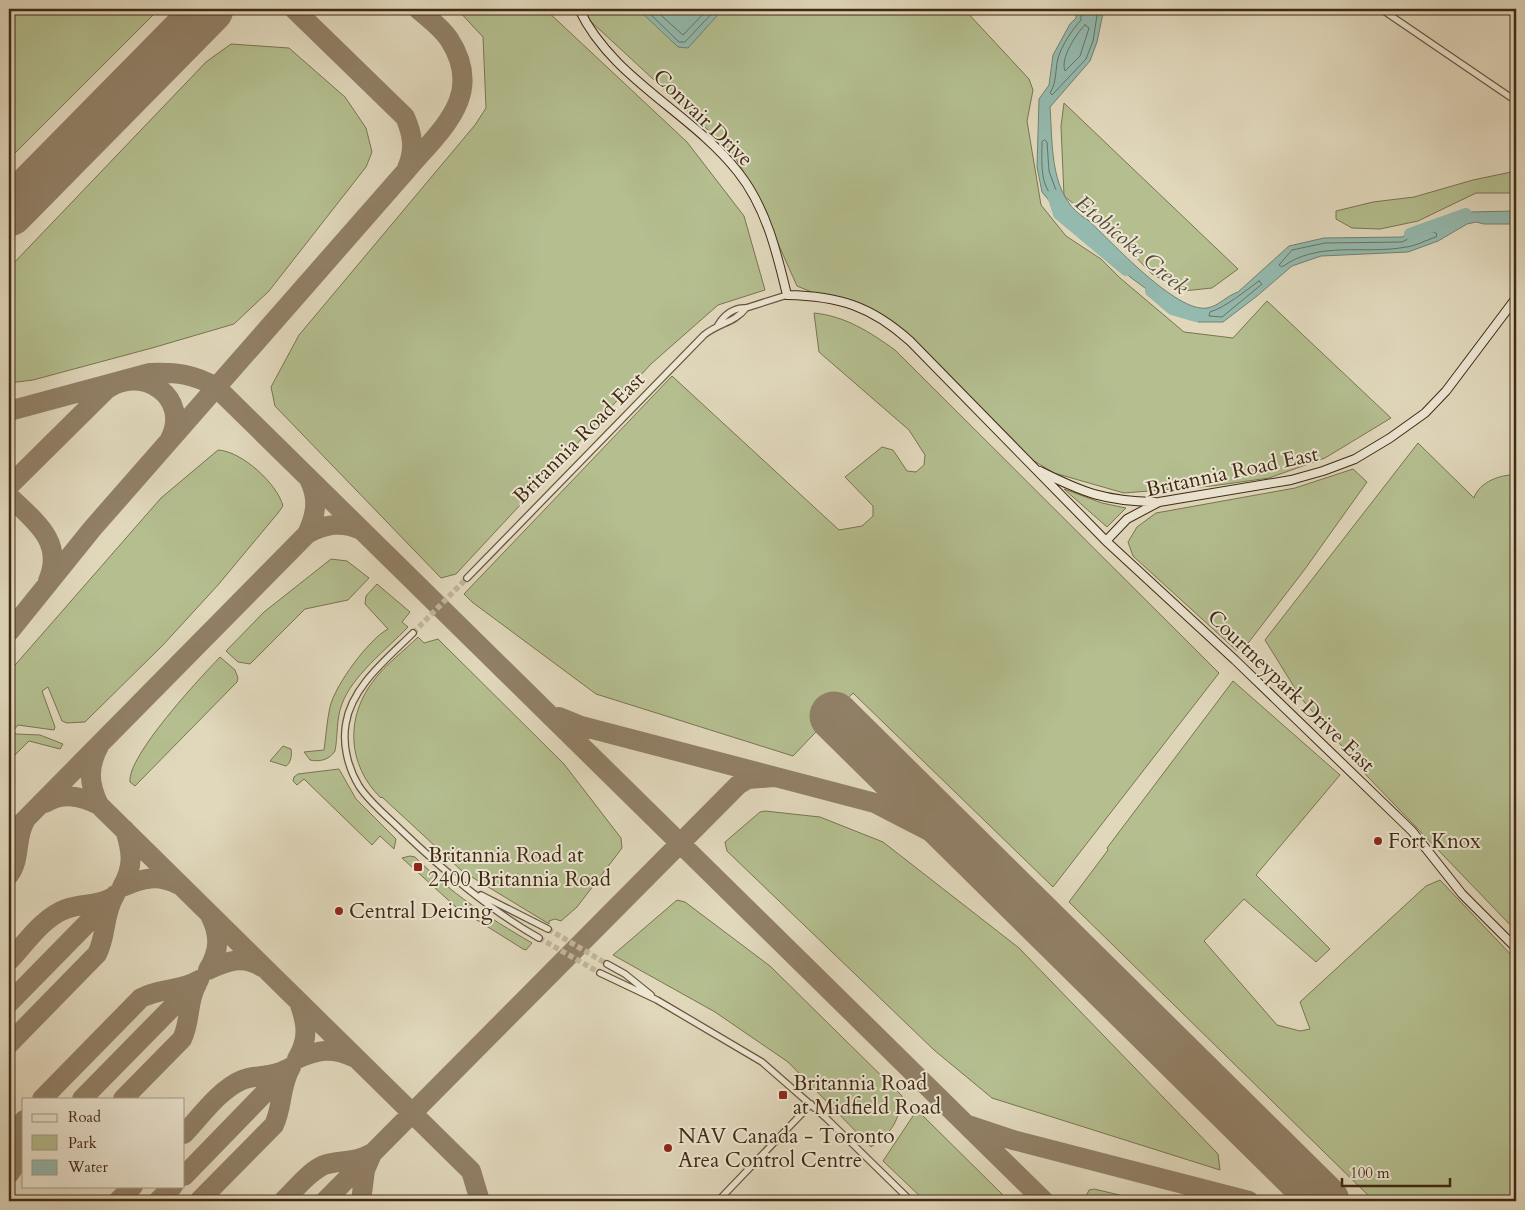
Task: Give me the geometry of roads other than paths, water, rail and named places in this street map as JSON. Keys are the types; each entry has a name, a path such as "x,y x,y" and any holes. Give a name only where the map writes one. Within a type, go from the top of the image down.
{"street":[{"name":"Convair Drive","path":"578,9 586,24 614,60 705,138 738,171 753,195 771,236 787,295"},
{"path":"1381,9 1516,101"},
{"name":"Britannia Road East","path":"466,578 704,335 718,325 741,315 746,308 787,295 841,300 866,309 891,324 1034,468"},
{"name":"Britannia Road East","path":"1106,541 1127,519 1159,502 1291,480 1323,472 1356,459 1425,413 1446,391 1516,298"},
{"path":"1034,468 1081,491 1103,498 1159,502"},
{"name":"Courtneypark Drive East","path":"1034,468 1106,541 1239,663 1412,831 1462,894 1516,948"},
{"path":"413,633 372,674 356,696 346,723 345,743 350,767 359,786 376,806 446,873 472,890 508,920 539,938"},
{"path":"472,890 548,929"},
{"path":"607,964 625,974 657,1000"},
{"path":"600,973 657,1000 762,1062 811,1104 911,1201"},
{"path":"718,1201 811,1104"}],"water":[{"path":"638,9 723,9 688,48 678,47"},
{"name":"Etobicoke Creek","path":"1077,9 1103,9 1103,13 1097,42 1090,61 1050,107 1053,155 1060,185 1066,199 1075,210 1088,220 1144,274 1162,288 1194,307 1211,307 1238,292 1289,246 1324,238 1402,237 1412,232 1443,225 1457,215 1469,212 1516,211 1516,224 1484,224 1476,222 1467,224 1438,241 1408,252 1321,256 1292,266 1223,322 1198,322 1160,299 1130,277 1097,242 1066,221 1042,192 1037,167 1039,99 1049,85 1053,55 1070,24 1076,18"}],"waterway":[{"name":"Etobicoke Creek","path":"1053,195 1059,214 1126,270"},
{"name":"Etobicoke Creek","path":"1410,234 1466,214"},
{"name":"Etobicoke Creek","path":"1151,291 1172,309 1196,316"}],"tunnel":[{"path":"413,633 467,578"},
{"path":"548,929 607,964"},
{"path":"539,938 600,973"}],"place":[{"name":"Fort Knox","path":"1378,841"},
{"name":"Britannia Road at 2400 Britannia Road","path":"418,867"},
{"name":"Central Deicing","path":"339,911"},
{"name":"Britannia Road at Midfield Road","path":"783,1095"},
{"name":"NAV Canada - Toronto Area Control Centre","path":"668,1148"}]}
